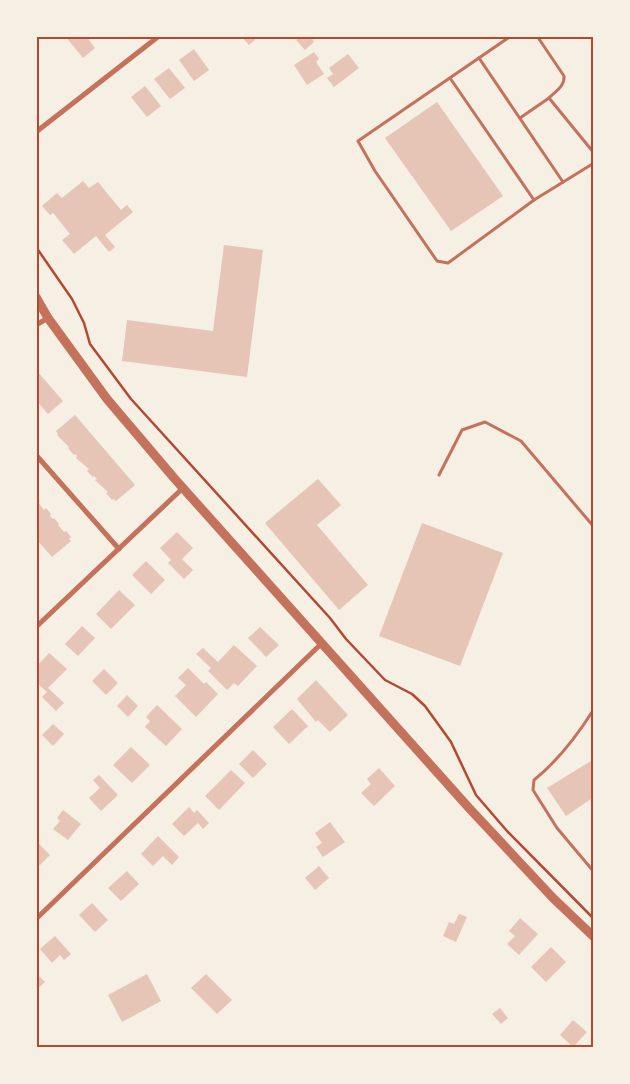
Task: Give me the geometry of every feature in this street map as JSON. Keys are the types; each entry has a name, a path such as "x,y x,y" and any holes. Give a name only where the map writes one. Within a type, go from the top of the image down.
{"street":[{"path":"36,132 159,36"},
{"path":"36,297 48,318 107,399 183,488 469,808 553,898 594,937"},
{"path":"36,325 48,318"},
{"path":"36,454 119,549"},
{"path":"36,627 183,488"},
{"path":"36,919 322,643"}],"lane":[{"path":"511,36 358,141 375,171 437,261 448,262 534,200 594,163"},
{"path":"520,118 549,98 565,81 564,76 537,36"},
{"path":"479,58 563,182"},
{"path":"450,78 534,200"},
{"path":"549,98 594,153"},
{"path":"439,475 462,430 485,422 521,441 594,527"},
{"path":"594,709 571,743 552,766 534,780 533,790 557,828 594,872"}],"path":[{"path":"36,247 72,299 84,323 90,344 131,399 385,680 412,694 425,706 452,742 476,795 507,831 594,919"}],"building":[{"path":"65,36 86,36 95,48 83,58"},
{"path":"241,36 259,36 249,45"},
{"path":"301,36 310,36 314,42 305,50 296,40"},
{"path":"194,49 209,70 194,81 179,60"},
{"path":"314,52 319,59 316,62 324,74 307,85 294,65"},
{"path":"348,54 359,68 334,87 327,78 333,74 329,68"},
{"path":"169,68 185,88 170,99 154,79"},
{"path":"145,86 161,106 147,117 131,97"},
{"path":"437,102 503,196 451,231 385,138"},
{"path":"83,181 89,188 98,182 121,210 127,205 133,212 105,235 115,247 109,252 96,236 74,254 62,240 70,234 53,213 50,215 42,206 57,193 62,198"},
{"path":"224,245 263,250 247,377 122,361 127,320 213,331"},
{"path":"36,370 63,401 48,414 36,400"},
{"path":"75,415 135,485 116,501 112,500 106,493 108,492 95,480 97,479 87,471 89,469 76,458 76,454 74,455 57,435 56,431"},
{"path":"318,479 341,505 317,525 368,585 339,610 265,523"},
{"path":"36,497 44,510 46,508 51,514 50,516 71,537 69,539 71,541 52,557 36,539"},
{"path":"422,523 503,553 460,666 379,636"},
{"path":"177,532 193,548 182,559 193,570 184,579 168,563 171,560 160,548"},
{"path":"146,561 165,580 151,594 132,575"},
{"path":"119,590 135,605 111,629 96,614"},
{"path":"82,626 95,638 78,656 65,644"},
{"path":"260,627 279,645 266,657 248,638"},
{"path":"234,645 257,666 238,686 234,683 227,690 208,671 211,668 196,654 203,648 218,662"},
{"path":"49,653 67,669 48,688 64,703 56,711 42,697 47,692 36,682 36,667"},
{"path":"188,668 204,684 206,682 218,694 196,717 175,696 186,685 178,678"},
{"path":"104,669 118,683 106,695 92,681"},
{"path":"316,680 348,715 330,732 318,720 316,722 297,699"},
{"path":"127,695 138,706 128,717 117,706"},
{"path":"157,705 182,729 166,746 145,727 150,721 146,717"},
{"path":"292,709 308,726 289,744 273,727"},
{"path":"53,724 64,734 53,746 42,735"},
{"path":"131,747 150,765 132,783 113,765"},
{"path":"253,750 267,764 253,778 239,764"},
{"path":"594,759 594,797 566,816 547,788"},
{"path":"379,768 395,786 374,806 361,793 371,784 367,779"},
{"path":"231,770 245,783 219,810 205,796"},
{"path":"99,775 118,795 101,811 89,798 100,788 93,780"},
{"path":"189,807 194,813 197,810 209,823 203,829 198,823 184,836 172,824"},
{"path":"63,810 81,824 68,840 53,829 60,821 57,818"},
{"path":"330,822 345,842 323,857 316,847 322,843 315,833"},
{"path":"158,836 179,857 172,865 163,856 153,866 141,854"},
{"path":"38,843 50,855 36,869 36,844"},
{"path":"319,866 329,878 315,890 305,878"},
{"path":"127,871 139,884 121,901 108,888"},
{"path":"92,903 108,920 95,932 79,915"},
{"path":"459,914 467,917 456,942 443,936 449,922 454,924"},
{"path":"520,918 538,934 519,955 507,944 515,936 509,931"},
{"path":"55,936 71,954 64,960 60,955 52,963 40,949"},
{"path":"551,947 566,962 546,982 531,967"},
{"path":"36,973 45,982 36,990"},
{"path":"147,974 161,1001 122,1022 108,995"},
{"path":"206,974 232,1000 217,1014 191,988"},
{"path":"500,1008 508,1018 501,1024 492,1014"},
{"path":"573,1020 587,1032 573,1047 560,1035"}]}
